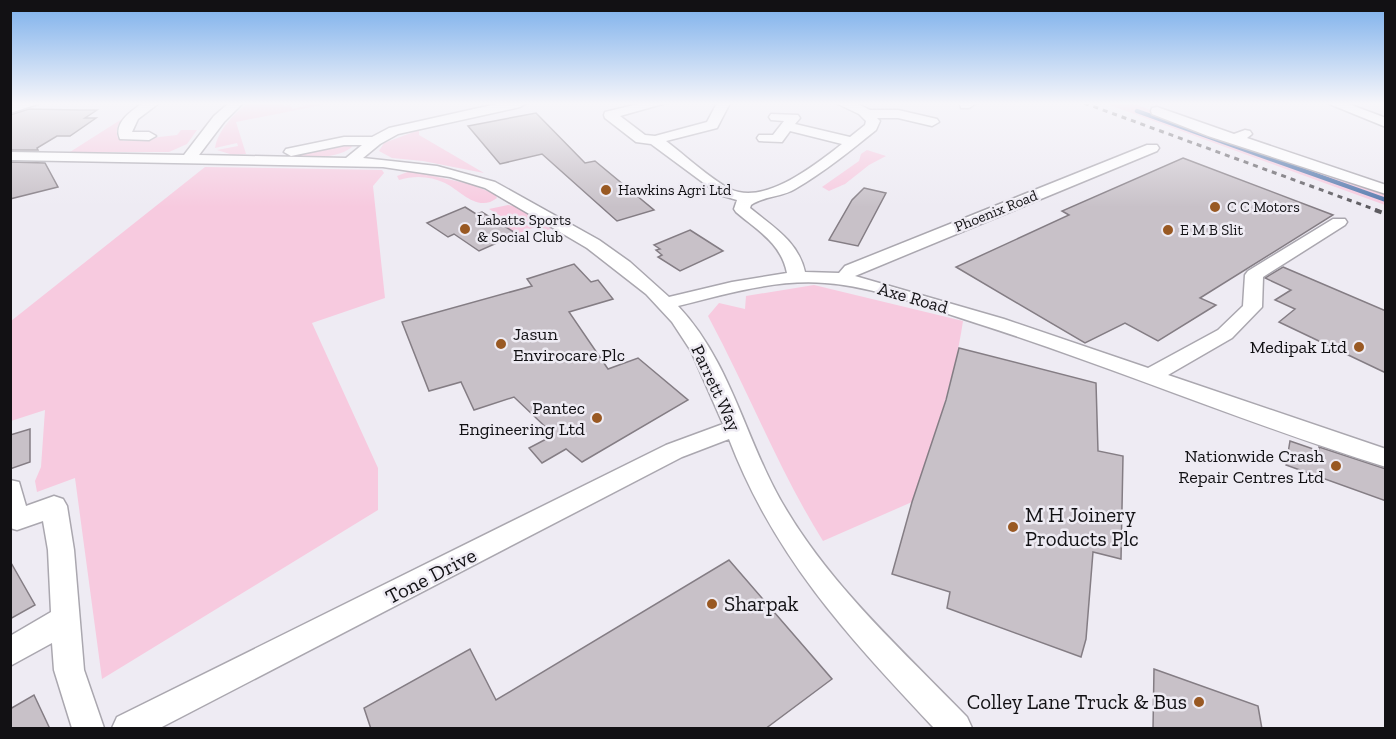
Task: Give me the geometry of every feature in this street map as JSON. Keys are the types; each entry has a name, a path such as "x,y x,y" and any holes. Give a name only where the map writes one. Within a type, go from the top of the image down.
{"street":[{"path":"188,160 205,137"},
{"path":"349,163 375,141 383,137"},
{"path":"639,137 655,140 665,137"},
{"path":"764,138 778,137"},
{"path":"834,137 852,142"},
{"path":"797,277 793,258 786,246 742,209 743,203 749,198 789,187 802,177 816,171 858,137"},
{"path":"1244,137 1386,190"},
{"path":"655,140 725,192 749,198"},
{"path":"291,152 344,141 375,141"},
{"name":"Phoenix Road","path":"844,279 851,270 1152,148"},
{"name":"Parrett Way","path":"10,156 349,163 417,167 456,174 490,185 600,248 641,278 668,303 698,344 720,387 735,428 788,535 843,608 956,729"},
{"path":"1152,375 1225,334 1252,307 1254,275 1339,222"},
{"name":"Axe Road","path":"668,303 797,277 822,275 844,279 981,317 1386,458"},
{"name":"Tone Drive","path":"128,729 664,456 735,428"},
{"path":"10,489 14,524 54,506 61,550 69,670 88,729"},
{"path":"10,652 64,620"}],"shaded area":[{"path":"93,137 118,137 124,141 155,137 192,137 187,144 169,152 70,152"},
{"path":"218,137 241,137 246,154 233,155 217,150 238,146 237,143 215,148"},
{"path":"399,137 423,137 484,173 423,161 392,158 379,151 384,143"},
{"path":"1199,137 1219,137 1385,194 1385,205"},
{"path":"338,145 351,145 352,147 331,156 293,156"},
{"path":"867,150 886,156 869,165 845,184 829,191 822,187 859,161 861,154"},
{"path":"205,167 382,170 384,173 373,186 385,298 312,323 378,468 378,510 102,679 75,478 37,492 35,481 41,467 45,410 11,421 11,321"},
{"path":"410,171 470,184 495,194 497,198 490,202 476,202 434,179 416,177 399,180 397,176"},
{"path":"514,206 553,228 542,232 535,227 517,234 497,222 504,218 489,209"},
{"path":"814,285 963,321 948,390 912,502 823,541 777,458 708,316 719,303 745,309 746,296"}],"building":[{"path":"10,137 55,137 37,148 38,150 10,150"},
{"path":"478,137 560,137 585,163 595,161 654,210 617,221 542,154 500,164"},
{"path":"1183,158 1333,215 1200,298 1216,305 1158,341 1125,323 1085,343 956,267 1069,215 1062,211"},
{"path":"10,162 45,163 58,187 10,199"},
{"path":"864,188 886,193 858,246 829,240 852,200"},
{"name":"Labatts Sports & Social Club","path":"465,207 476,214 482,212 517,234 479,251 454,234 448,237 427,223"},
{"path":"690,230 723,251 680,271 658,257 662,255 656,250 660,249 654,245"},
{"name":"Jasun Envirocare Plc","path":"574,264 591,282 598,280 613,299 569,312 608,369 638,358 688,400 582,462 566,449 542,463 529,448 554,435 514,397 474,410 461,382 429,391 402,322 532,286 527,279"},
{"name":"Medipak Ltd","path":"1283,267 1386,311 1386,373 1279,322 1295,309 1275,300 1291,290 1265,278"},
{"name":"M H Joinery Products Plc","path":"959,348 1096,383 1098,451 1123,456 1121,559 1093,552 1086,639 1081,657 947,608 950,592 892,574 912,502 946,400"},
{"path":"30,429 30,462 10,469 10,435"},
{"name":"Nationwide Crash Repair Centres Ltd","path":"1290,441 1319,451 1319,447 1386,469 1386,501 1286,465"},
{"name":"Sharpak","path":"729,560 832,679 765,729 371,729 364,708 470,649 496,700"},
{"path":"10,561 35,605 10,619"},
{"name":"Colley Lane Truck & Bus","path":"1154,669 1258,706 1262,729 1153,729"},
{"path":"34,695 50,729 10,729 10,709"}],"waterway":[{"path":"1211,137 1386,200"}],"railway":[{"path":"1178,137 1379,211"},
{"path":"1375,210 1386,214"}],"place":[{"name":"Hawkins Agri Ltd","path":"606,190"},
{"name":"C C Motors","path":"1215,207"},
{"name":"Labatts Sports & Social Club","path":"465,229"},
{"name":"E M B Slit","path":"1168,230"},
{"name":"Jasun Envirocare Plc","path":"501,344"},
{"name":"Medipak Ltd","path":"1359,347"},
{"name":"Pantec Engineering Ltd","path":"597,418"},
{"name":"Nationwide Crash Repair Centres Ltd","path":"1336,466"},
{"name":"M H Joinery Products Plc","path":"1013,527"},
{"name":"Sharpak","path":"712,604"},
{"name":"Colley Lane Truck & Bus","path":"1199,702"}]}
